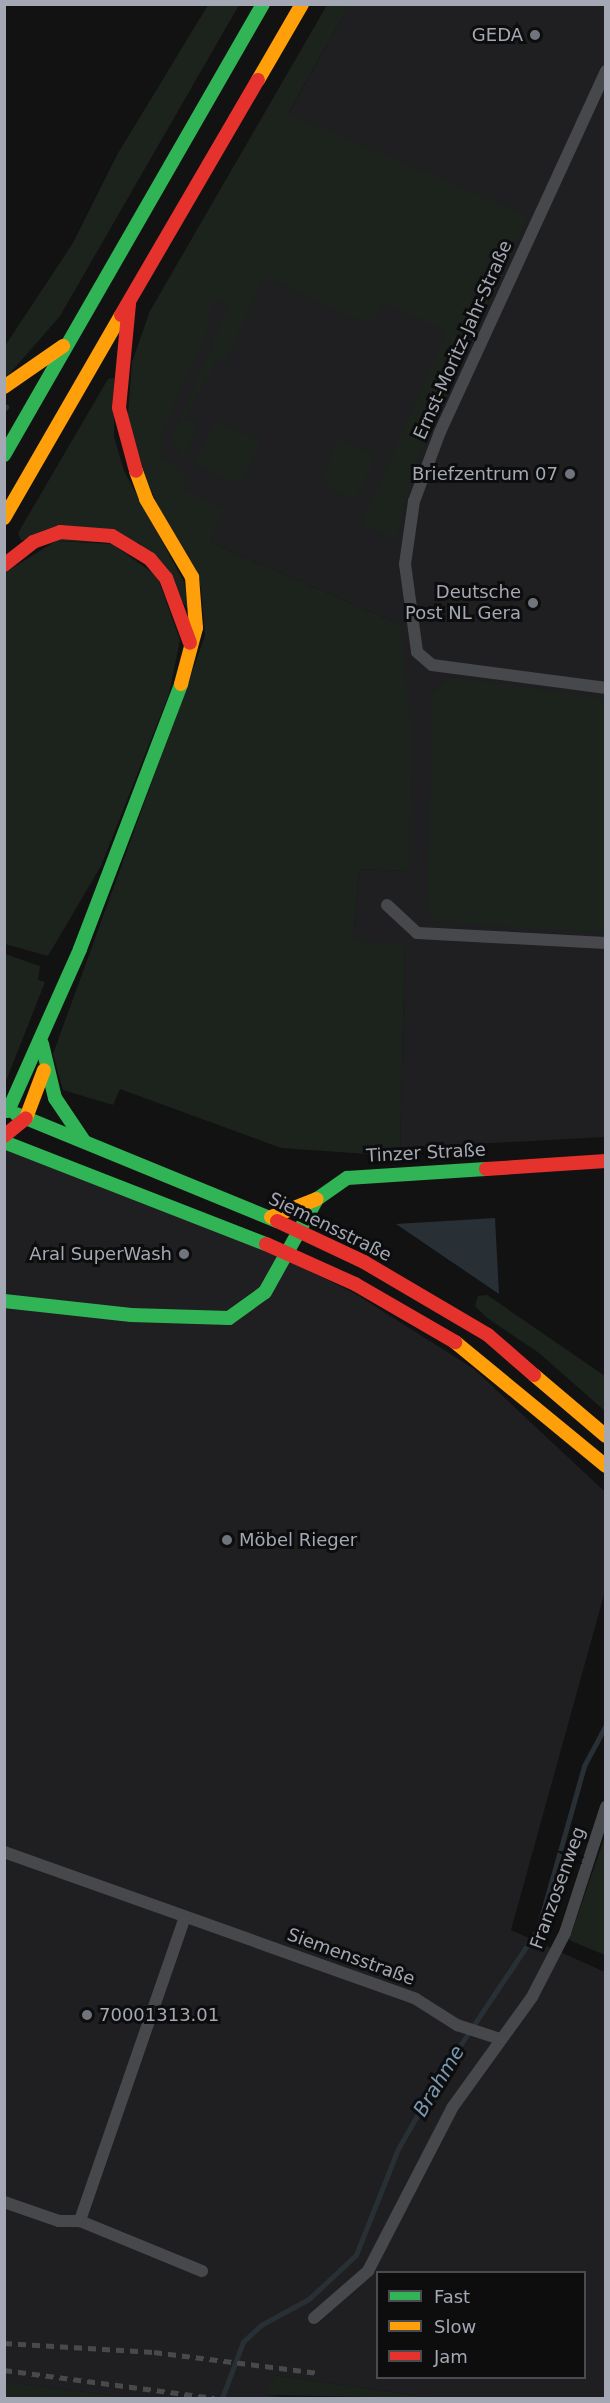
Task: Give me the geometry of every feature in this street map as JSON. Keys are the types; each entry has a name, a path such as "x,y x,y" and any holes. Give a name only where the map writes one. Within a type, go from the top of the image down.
{"main road":[{"path":"4,455 263,4"},
{"path":"4,518 302,4"},
{"path":"6,1115 42,1044 176,699 198,615 192,577 146,499 124,437 119,408 129,304"},
{"path":"4,387 69,342"},
{"path":"4,565 33,542 60,532 112,536 150,559 166,578 191,646"},
{"path":"42,1044 44,1070 55,1098 84,1141"},
{"path":"4,1136 26,1118 44,1070"},
{"name":"Siemensstraße","path":"6,1115 26,1118 271,1217 300,1231 488,1335 606,1436"},
{"path":"4,1142 290,1253 474,1353 606,1466"},
{"name":"Tinzer Straße","path":"290,1253 317,1199 338,1182 368,1173 606,1161"},
{"path":"271,1217 317,1199"},
{"path":"4,1301 93,1311 229,1318 254,1304 290,1253"}],"street":[{"name":"Ernst-Moritz-Jahr-Straße","path":"606,70 440,432 414,501 405,564 407,600 417,652 432,665 606,688"},
{"path":"387,905 417,933 606,943"},
{"name":"Franzosenweg","path":"314,2318 368,2271 452,2108 495,2038 532,1997 560,1942 606,1808"},
{"name":"Siemensstraße","path":"4,1852 416,2000 457,2025 495,2038"},
{"path":"80,2221 185,1917"},
{"path":"4,2202 59,2221 80,2221 202,2271"}],"shaded area":[{"path":"208,5 239,5 60,316 5,379 5,346 73,243 117,155"},
{"path":"327,5 349,5 288,114 528,216 416,465 397,536 385,536 362,523 447,331 383,302 371,325 264,277 225,363 217,361 184,418 198,425 183,458 171,440 229,305 215,299 205,321 210,324 161,434 162,457 188,477 184,491 224,509 210,542 401,625 411,735 409,871 359,869 353,941 405,944 400,1148 382,1155 281,1148 120,1089 113,1105 63,1090 53,1054 205,636 201,587 157,505 127,428 132,362 150,311"},
{"path":"349,5 605,5 605,1137 400,1148 405,945 353,942 359,869 408,871 401,625 210,542 183,490 150,452 169,328"},
{"path":"114,378 114,437 124,471 184,582 190,612 139,543 21,540 18,533 108,379"},
{"path":"217,422 261,441 241,485 193,463"},
{"path":"338,438 376,456 354,502 321,481"},
{"path":"56,541 112,544 157,576 180,640 169,694 101,866 48,956 5,944 4,573"},
{"path":"451,677 605,699 605,933 435,921 428,905 432,695"},
{"path":"5,954 40,966 38,980 45,982 6,1081"},
{"path":"4,1147 275,1254 354,1293 474,1369 605,1492 605,1591 511,1930 605,1972 605,2398 433,2398 274,2375 267,2395 289,2398 133,2398 5,2382"},
{"path":"495,1218 499,1294 396,1224"},
{"path":"487,1295 605,1376 605,1411 539,1353 486,1317 475,1306 478,1296"},
{"path":"605,1836 605,1955 569,1940"},
{"path":"274,2375 433,2398 266,2395"},
{"path":"5,2382 133,2398 5,2398"}],"waterway":[{"name":"Brahme","path":"222,2398 243,2342 261,2325 309,2299 356,2255 398,2149 441,2074 538,1929 584,1766 606,1725"}],"railway":[{"path":"4,2343 154,2352 317,2373"},
{"path":"4,2370 214,2398"}],"traffic: fast":[{"path":"4,455 263,4"},
{"path":"8,1111 80,949 181,684"},
{"path":"42,1044 55,1098 84,1141"},
{"path":"16,1114 277,1221"},
{"path":"4,1142 266,1244"},
{"path":"4,1301 131,1315 229,1318 265,1292 317,1199 347,1178 486,1169"}],"traffic: slow":[{"path":"258,80 302,4"},
{"path":"4,518 121,315"},
{"path":"4,387 63,346"},
{"path":"136,471 146,499 192,577 196,628 181,684"},
{"path":"26,1118 44,1070"},
{"path":"271,1217 317,1199"},
{"path":"455,1342 606,1466"},
{"path":"534,1375 606,1436"}],"traffic: jam":[{"path":"121,315 258,80"},
{"path":"129,304 119,408 136,471"},
{"path":"4,565 33,542 60,532 112,536 150,559 166,578 190,643"},
{"path":"4,1136 26,1118"},
{"path":"486,1169 606,1161"},
{"path":"277,1221 364,1262 488,1335 534,1375"},
{"path":"266,1244 355,1284 455,1342"}],"place":[{"name":"GEDA","path":"535,35"},
{"name":"Briefzentrum 07","path":"570,474"},
{"name":"Deutsche Post NL Gera","path":"533,603"},
{"name":"Aral SuperWash","path":"184,1254"},
{"name":"Möbel Rieger","path":"227,1540"},
{"name":"70001313.01","path":"87,2015"}]}
